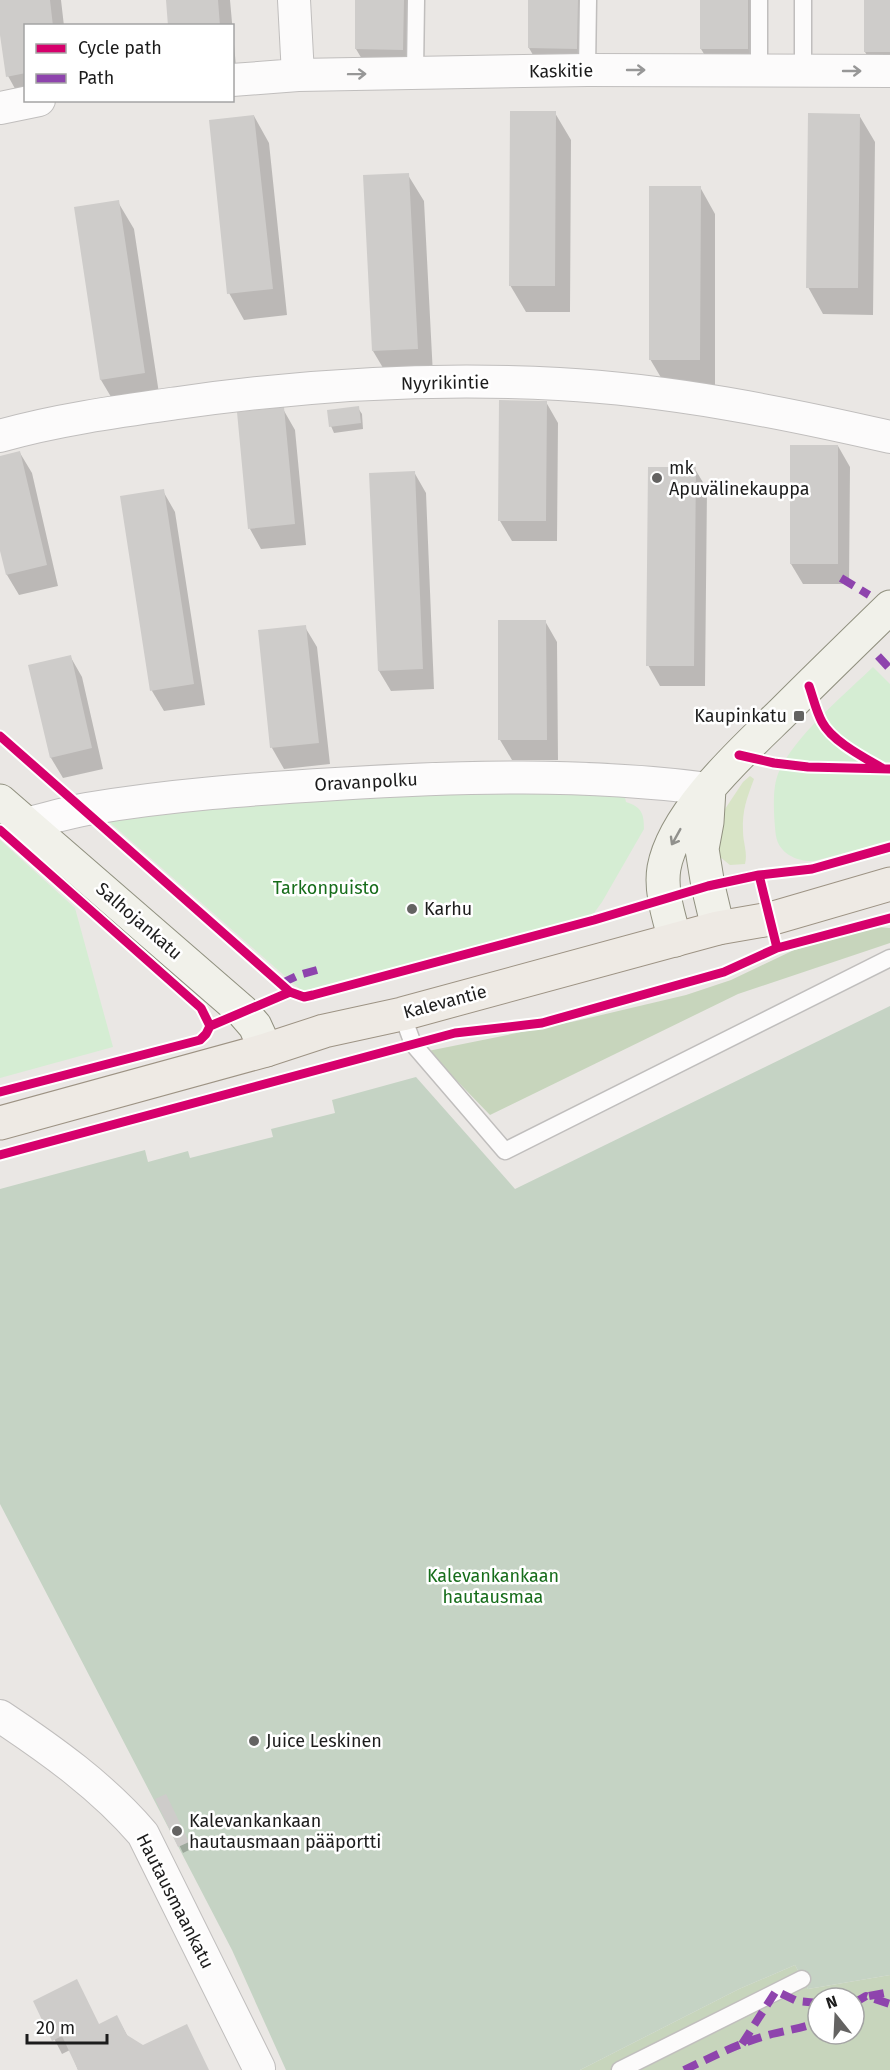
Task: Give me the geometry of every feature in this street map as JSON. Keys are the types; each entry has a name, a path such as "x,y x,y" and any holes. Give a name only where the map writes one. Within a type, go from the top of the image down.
{"main road":[{"name":"Kalevantie","path":"0,1123 266,1050 324,1031 402,1014 718,928 770,919 890,884"}],"street":[{"path":"294,0 298,75"},
{"name":"Kaskitie","path":"234,80 298,75 587,70 890,71"},
{"path":"0,108 29,102"},
{"name":"Nyyrikintie","path":"0,436 89,417 230,396 342,386 493,382 562,384 729,404 890,437"},
{"path":"675,940 665,898 664,869 671,844 684,822 739,755 890,607"},
{"name":"Oravanpolku","path":"25,824 84,809 202,794 410,779 598,779 664,783 709,789"},
{"path":"709,789 707,822 702,849 718,928"},
{"name":"Salhojankatu","path":"0,801 242,1011 255,1026 266,1050"},
{"name":"Hautausmaankatu","path":"0,1716 69,1765 120,1810 142,1834 259,2070"}],"lane":[{"path":"415,74 416,0"},
{"path":"587,70 588,0"},
{"path":"759,0 759,71"},
{"path":"803,0 803,70"},
{"path":"402,1014 413,1044 505,1151 890,958"},
{"path":"620,2070 802,1978"}],"green space":[{"path":"873,667 890,684 890,841 814,861 790,856 778,842 774,814 775,783 783,763 805,734"},
{"path":"750,776 754,779 743,817 745,864 730,865 715,853 721,815 743,782"},
{"name":"Tarkonpuisto","path":"418,788 624,793 626,802 636,806 641,812 644,829 602,902 594,913 584,918 302,991 106,819"},
{"path":"0,840 75,908 113,1047 0,1078"},
{"path":"878,927 890,928 890,943 738,994 490,1115 428,1051 576,1021 686,995 731,980 794,950"},
{"name":"Kalevankankaan hautausmaa","path":"890,1006 890,1975 826,1986 806,1986 795,1965 739,1989 580,2070 286,2070 232,1950 0,1504 0,1189 145,1150 148,1162 188,1151 190,1158 273,1137 271,1129 335,1113 332,1100 416,1077 515,1189"},
{"path":"795,1965 806,1986 806,2046 866,2046 866,1986 826,1986 890,1975 890,2070 580,2070 739,1989"}],"building":[{"path":"0,0 50,0 53,24 24,24 24,73 6,77 0,35"},
{"path":"166,0 218,0 220,24 168,24"},
{"path":"355,0 404,0 403,50 355,49"},
{"path":"528,0 578,0 577,49 528,48"},
{"path":"700,0 748,0 748,49 700,49"},
{"path":"864,0 890,0 890,52 864,52"},
{"path":"510,111 556,111 555,286 509,286"},
{"path":"808,113 860,114 858,288 806,288"},
{"path":"254,115 273,289 227,294 209,120"},
{"path":"409,173 418,349 372,351 363,175"},
{"path":"649,186 701,186 700,360 649,360"},
{"path":"119,200 145,373 100,380 74,207"},
{"path":"499,400 547,401 546,521 498,521"},
{"path":"359,406 361,423 329,427 327,410"},
{"path":"284,407 295,524 248,529 237,412"},
{"path":"790,445 838,445 838,564 790,564"},
{"path":"20,451 47,565 6,575 0,551 0,456"},
{"path":"648,467 696,467 694,666 646,666"},
{"path":"415,471 423,669 378,671 369,473"},
{"path":"164,489 194,684 150,691 120,496"},
{"path":"498,620 546,620 547,740 498,740"},
{"path":"306,625 319,743 270,748 258,630"},
{"path":"71,655 92,748 50,758 28,665"},
{"name":"Kalevankankaan hautausmaan pääportti","path":"166,1794 189,1842 178,1847 155,1799"},
{"path":"77,1979 99,2024 117,2015 127,2035 143,2045 187,2024 209,2070 78,2070 62,2036 52,2041 33,2001"}],"marked path":[{"path":"841,578 869,595"},
{"path":"878,656 890,669"},
{"path":"282,983 317,970"},
{"path":"742,2044 776,1991 797,2001 806,2002"},
{"path":"869,1996 890,1992"},
{"path":"866,1996 890,2004"},
{"path":"684,2070 749,2041 806,2026"}],"cycle path":[{"path":"809,686 822,722 833,736 882,768"},
{"path":"0,736 290,992"},
{"path":"739,755 774,763 808,767 890,769"},
{"path":"0,830 201,1008 210,1026"},
{"path":"0,1092 200,1040 210,1026 290,992 304,997 313,995 594,920 708,886 759,875 812,869 890,847"},
{"path":"759,875 777,948"},
{"path":"0,1155 455,1033 542,1023 724,972 777,948 890,918"}],"place":[{"name":"mk Apuvälinekauppa","path":"657,478"},
{"name":"Kaupinkatu","path":"799,716"},
{"name":"Karhu","path":"412,909"},
{"name":"Juice Leskinen","path":"254,1741"},
{"name":"Kalevankankaan hautausmaan pääportti","path":"177,1831"}]}
